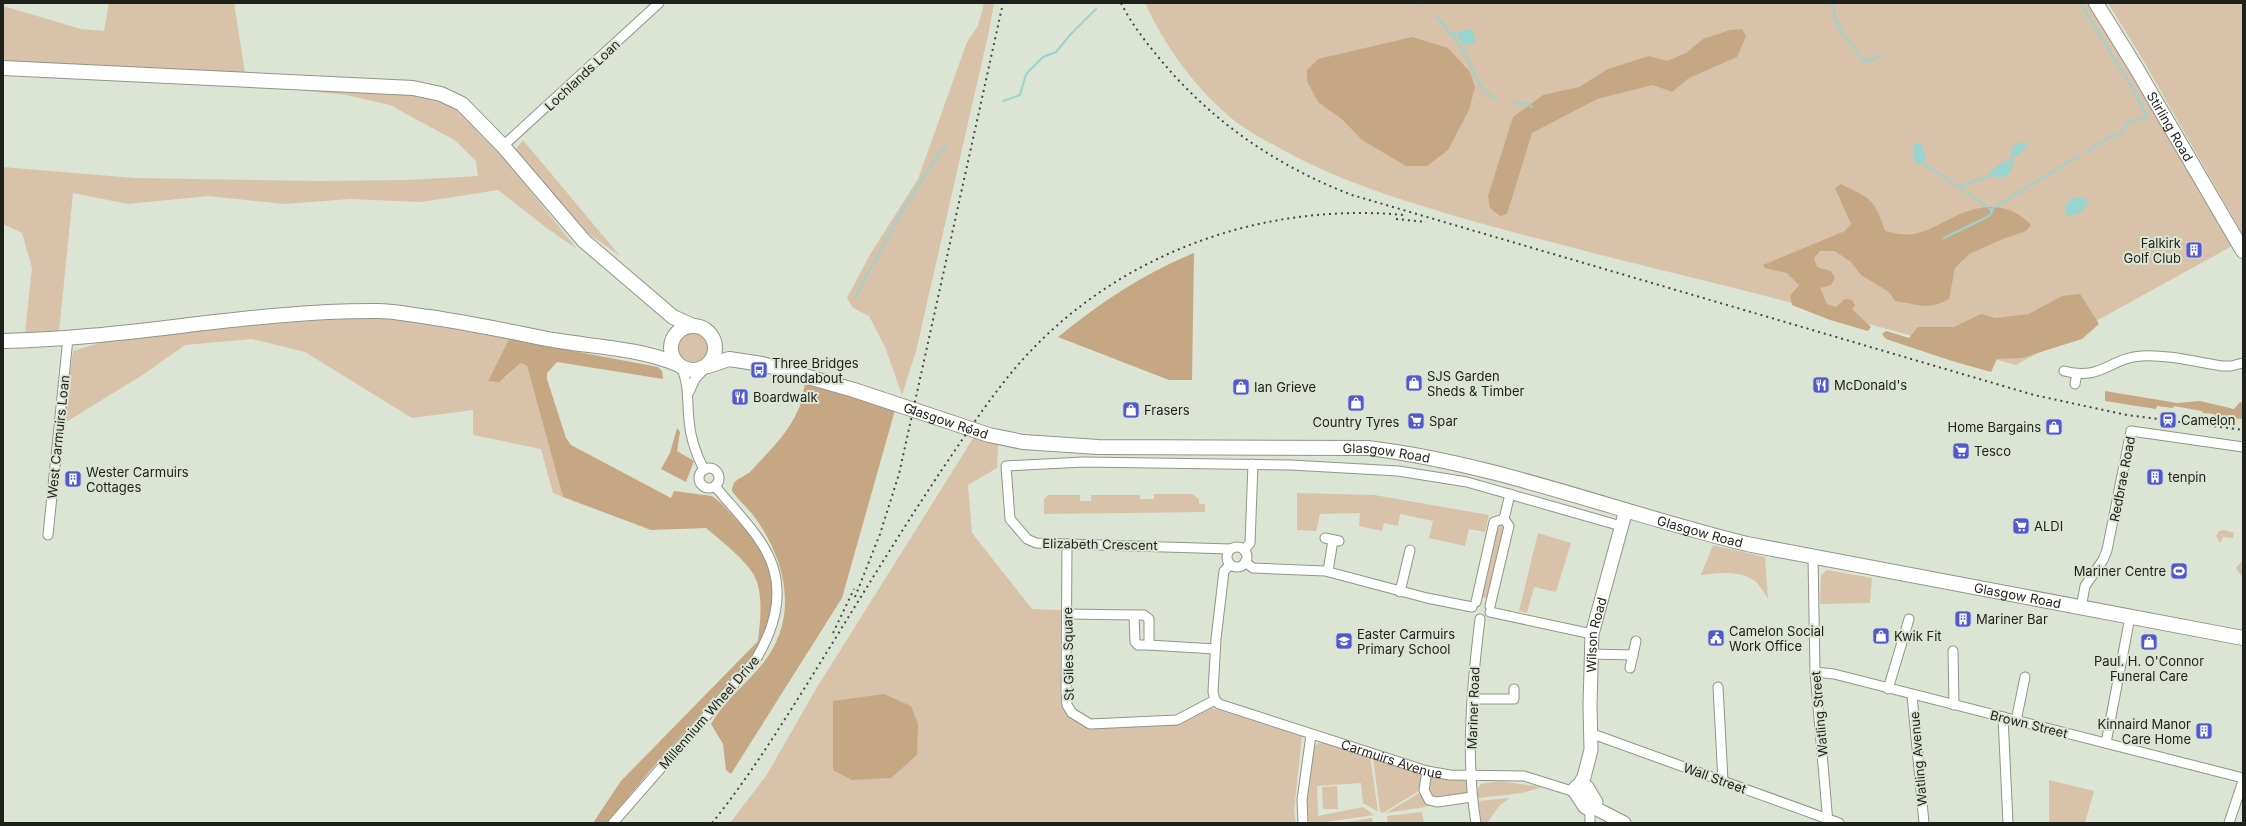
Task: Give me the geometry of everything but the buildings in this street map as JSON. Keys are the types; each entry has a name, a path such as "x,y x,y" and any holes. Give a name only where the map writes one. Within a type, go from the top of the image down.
{"main road":[{"name":"Stirling Road","path":"2096,3 2135,66 2243,251"},
{"path":"3,68 421,89 441,94 462,104 503,146 584,241 603,259 677,320 702,328 709,332 715,344 726,354 740,360"},
{"path":"658,303 668,319 673,339 671,353 680,366"},
{"path":"3,341 68,338 246,318 333,312 379,311 440,319 562,341 634,352 694,371 723,360 740,360"},
{"path":"634,352 656,349 673,339 680,330 693,326"},
{"path":"706,367 714,356 715,344"},
{"name":"Glasgow Road","path":"740,360 784,370 848,388 1006,439 1068,446 1157,448 1324,447 1368,448 1403,452 1488,470 1709,535 1813,557 2243,638"}],"street":[{"name":"Lochlands Loan","path":"503,146 659,3"},
{"name":"West Carmuirs Loan","path":"48,535 68,338"},
{"path":"2064,371 2077,374 2095,373 2142,356 2222,366 2231,366 2243,363"},
{"path":"680,366 689,392 690,431 704,470"},
{"path":"689,392 696,379 706,367"},
{"path":"2075,384 2077,374"},
{"name":"Redbrae Road","path":"2080,608 2085,586 2107,550 2131,431 2243,447"},
{"path":"1157,448 1157,463"},
{"name":"Glasgow Road","path":"1006,466 1083,462 1253,464 1398,471 1468,482 1622,526"},
{"path":"1244,550 1250,543 1253,464"},
{"name":"Elizabeth Crescent","path":"1006,466 1010,519 1028,539 1032,541 1068,544 1230,549"},
{"path":"711,468 717,472 719,481 715,486 707,488 700,483 700,474 704,470 711,468"},
{"name":"Millennium Wheel Drive","path":"613,823 756,659 772,630 777,602 776,586 768,555 760,541 715,486"},
{"path":"1504,519 1494,522 1474,604 1473,615 1480,619 1487,617 1490,609 1509,526 1504,519 1510,494"},
{"name":"Wilson Road","path":"1580,788 1588,763 1590,750 1592,634 1626,510"},
{"path":"1328,571 1332,540"},
{"name":"St Giles Square","path":"1068,544 1068,705 1072,713 1081,720 1090,724 1177,720 1215,700"},
{"path":"1238,547 1244,550 1247,556 1245,562 1240,566 1230,564 1226,555 1230,549 1238,547"},
{"path":"1400,592 1410,550"},
{"name":"Watling Street","path":"1813,557 1815,672 1828,821"},
{"path":"1245,562 1253,568 1328,571 1400,592 1474,604 1485,601 1490,609 1592,634"},
{"path":"1215,700 1213,692 1215,649 1224,571 1230,564"},
{"path":"1067,614 1144,615 1148,619 1149,645"},
{"path":"1134,615 1135,642 1138,645 1215,649"},
{"path":"2106,743 2130,617"},
{"name":"Mariner Road","path":"1476,823 1472,797 1473,699 1480,619"},
{"path":"1888,689 1909,619"},
{"path":"1630,668 1636,642"},
{"path":"1953,651 1954,705"},
{"path":"1591,654 1633,655"},
{"name":"Brown Street","path":"1815,672 1834,674 2243,779"},
{"path":"2016,721 2025,677"},
{"path":"1718,686 1723,781"},
{"path":"1473,699 1514,699 1514,689"},
{"name":"Watling Avenue","path":"1912,694 1924,823"},
{"name":"Carmuirs Avenue","path":"1215,700 1219,704 1311,735 1427,771 1450,775 1524,776 1580,788"},
{"path":"2003,717 2008,823"},
{"name":"Wall Street","path":"1590,734 1723,781 1828,821 1839,823"},
{"path":"1303,823 1302,800 1311,735"},
{"path":"1427,771 1424,790 1429,800 1437,802 1472,797"},
{"path":"2229,823 2243,779"},
{"path":"1580,788 1596,802 1591,814 1624,823"}],"shaded area":[{"path":"109,3 234,3 245,73 3,62 3,6 81,29 104,31"},
{"path":"984,3 994,3 989,31 916,351 902,395 885,347 869,316 853,308 847,298 871,253 918,179 967,42 978,26"},
{"name":"Falkirk Golf Club","path":"1145,3 2090,3 2234,245 2016,365 1863,322 1487,225 1408,202 1340,177 1296,157 1259,137 1236,122 1222,110 1208,97 1184,68 1153,20"},
{"path":"2108,3 2243,3 2243,235 2143,60"},
{"path":"1742,29 1746,36 1737,57 1689,78 1672,92 1653,85 1597,99 1532,133 1507,214 1500,216 1490,208 1488,196 1513,117 1543,95 1579,87 1608,69 1649,56 1667,61 1686,53 1703,39 1730,30"},
{"path":"1412,37 1448,48 1470,72 1475,87 1469,110 1448,150 1427,166 1406,166 1362,140 1343,120 1318,102 1307,81 1307,70 1318,59"},
{"path":"270,87 414,93 452,104 483,132 577,249 548,229 498,190 421,202 350,199 285,204 208,196 128,204 73,193 59,332 25,333 32,268 22,233 3,224 3,167 134,178 319,181 407,180 478,176 476,161 456,141 390,105 346,95"},
{"path":"523,140 620,256 589,234 521,159 515,150"},
{"path":"1841,184 1859,193 1870,201 1878,212 1885,231 1893,233 1918,233 1970,210 1989,207 2007,209 2023,218 2031,225 2026,231 1969,254 1955,268 1949,299 1935,305 1928,306 1895,301 1889,292 1861,275 1851,262 1835,251 1820,251 1814,258 1817,267 1831,271 1835,278 1831,285 1820,288 1827,304 1836,307 1845,299 1852,300 1855,305 1852,309 1871,327 1868,331 1830,320 1792,305 1790,296 1799,285 1787,273 1765,268 1763,265 1845,231 1851,224 1835,188"},
{"path":"1194,253 1192,380 1169,380 1058,337 1090,312 1140,279"},
{"path":"2080,294 2099,324 2082,339 2022,358 1997,359 1991,372 1886,339 1882,334 1886,331 1909,338 1918,327 1954,327 1981,314 1996,318 2029,314 2062,296"},
{"path":"385,316 419,320 509,339 488,381 506,377 521,363 527,366 563,497 553,493 541,449 473,435 473,410 412,418 305,352 252,339 185,345 144,374 63,424 73,351 106,341 225,327"},
{"path":"692,332 704,337 709,349 704,361 692,366 680,361 675,349 680,337"},
{"path":"509,339 658,367 662,371 663,379 557,362 547,373 547,379 566,438 571,445 671,498 674,491 712,496 720,502 761,546 773,581 774,600 767,631 759,648 649,772 607,823 593,823 621,781 758,641 760,612 759,589 754,575 749,568 735,553 706,528 651,530 563,497 527,366 521,363 499,382 488,381"},
{"path":"805,384 895,410 842,598 731,774 726,770 723,744 711,724 724,706 755,673 769,655 778,638 783,620 785,603 784,585 780,568 766,534 756,519 732,491 734,483 751,471 789,427 799,407"},
{"path":"2105,391 2177,403 2200,401 2234,409 2240,402 2243,403 2243,419 2216,417 2214,414 2174,406 2173,408 2157,406 2156,409 2105,401"},
{"path":"677,428 680,432 677,451 694,461 686,482 661,469 670,453"},
{"path":"974,437 998,444 997,468 968,485 972,533 1032,609 1061,610 1060,693 1062,708 1086,726 1179,723 1209,707 1302,736 1294,811 1296,823 730,823 766,776 816,689"},
{"path":"1297,493 1374,495 1489,515 1485,532 1469,529 1465,546 1429,538 1433,521 1400,514 1398,526 1384,523 1382,531 1359,526 1360,513 1320,514 1316,531 1297,530"},
{"path":"1154,494 1192,494 1199,499 1199,504 1205,504 1205,512 1044,514 1044,499 1048,495 1080,495 1080,501 1091,501 1091,495 1140,495 1140,499 1154,499"},
{"path":"1498,526 1504,527 1488,598 1481,597"},
{"path":"2223,530 2234,533 2233,538 2223,537 2220,543 2216,536 2219,531"},
{"path":"1538,533 1571,543 1556,592 1534,587 1527,613 1519,611"},
{"path":"1713,545 1765,557 1768,599 1755,581 1743,575 1729,573 1701,575"},
{"path":"2241,562 2243,563 2243,578 2236,568"},
{"path":"1827,570 1872,578 1870,603 1820,604 1821,575"},
{"path":"884,694 911,706 918,724 917,755 891,778 852,780 833,770 833,701"},
{"path":"1319,743 1328,743 1370,756 1378,812 1363,803 1361,783 1317,786 1318,816 1363,807 1374,815 1318,823 1313,823 1307,820 1306,798 1313,747"},
{"path":"1373,757 1425,773 1422,789 1383,813 1380,811"},
{"path":"1436,776 1466,781 1469,789 1464,795 1432,798 1427,788 1430,777"},
{"path":"2049,780 2094,791 2085,823 2049,823"},
{"path":"1499,781 1543,787 1522,793 1478,798 1477,790 1481,784"},
{"path":"1337,786 1338,809 1323,809 1322,787"},
{"path":"1421,792 1431,806 1386,813"},
{"path":"1510,798 1500,805 1487,823 1482,823 1478,801"},
{"path":"1422,812 1424,823 1388,823 1387,816"},
{"path":"1372,818 1373,823 1341,823"}],"water":[{"path":"1468,29 1474,30 1473,35 1476,41 1473,44 1464,45 1458,37 1458,33 1450,34 1449,32 1460,32"},
{"path":"1917,142 1921,144 1926,158 1920,165 1913,160 1914,145"},
{"path":"2019,142 2026,144 2027,146 2019,155 2014,156 2011,170 2008,174 2002,177 1991,175 1990,172 2001,163 2010,161 2013,147"},
{"path":"2077,197 2084,198 2089,202 2080,213 2068,216 2065,213 2066,205 2069,201"}],"waterway":[{"path":"1829,3 1835,8 1834,17 1841,31 1865,62 1882,55"},
{"path":"2080,3 2136,94 2147,117 2129,122 2121,133 2103,141 2084,153"},
{"path":"1003,101 1020,95 1026,74 1043,57 1056,52 1070,35 1096,9"},
{"path":"1436,16 1463,50 1476,78 1484,90 1497,99"},
{"path":"1513,102 1528,104 1532,107"},
{"path":"855,297 905,206 940,152 946,146"},
{"path":"1923,163 1988,207 1992,212 1992,209 2078,156"},
{"path":"1958,187 1991,175"},
{"path":"1944,238 1989,216 1992,212"}],"railway":[{"path":"855,597 880,534 899,474 1003,3"},
{"path":"1121,3 1138,32 1179,81 1200,102 1246,139 1271,156 1297,170 1352,195 2034,395 2127,415 2243,430"},
{"path":"712,823 737,791 771,741 908,522 972,425 992,397 1025,357 1063,320 1105,289 1150,262 1198,242 1248,227 1299,217 1351,213 1404,215"},
{"path":"1396,219 1426,222"},
{"path":"833,633 854,589"}],"place":[{"name":"Falkirk Golf Club","path":"2194,250"},
{"name":"Three Bridges roundabout","path":"759,370"},
{"name":"SJS Garden Sheds & Timber","path":"1414,383"},
{"name":"McDonald's","path":"1821,385"},
{"name":"Ian Grieve","path":"1241,387"},
{"name":"Boardwalk","path":"740,397"},
{"name":"Country Tyres","path":"1356,403"},
{"name":"Frasers","path":"1131,410"},
{"name":"Camelon","path":"2168,420"},
{"name":"Spar","path":"1416,421"},
{"name":"Home Bargains","path":"2054,427"},
{"name":"Tesco","path":"1961,451"},
{"name":"tenpin","path":"2155,477"},
{"name":"Wester Carmuirs Cottages","path":"73,479"},
{"name":"ALDI","path":"2021,526"},
{"name":"Mariner Centre","path":"2179,571"},
{"name":"Mariner Bar","path":"1963,619"},
{"name":"Kwik Fit","path":"1881,636"},
{"name":"Camelon Social Work Office","path":"1716,638"},
{"name":"Easter Carmuirs Primary School","path":"1344,641"},
{"name":"Paul. H. O'Connor Funeral Care","path":"2149,642"},
{"name":"Kinnaird Manor Care Home","path":"2204,731"}]}
